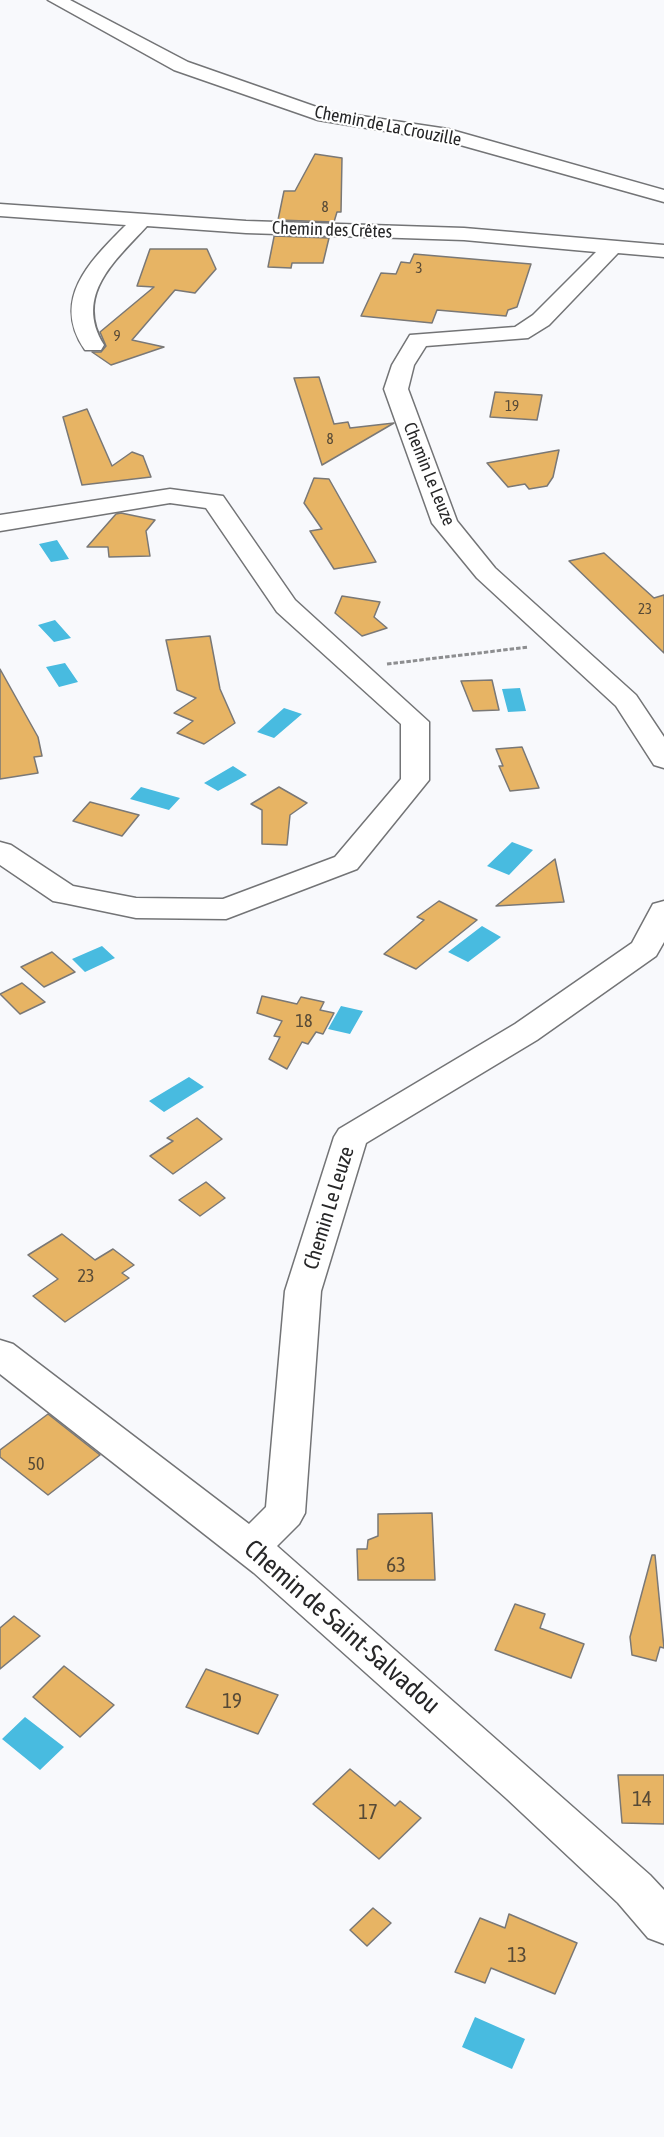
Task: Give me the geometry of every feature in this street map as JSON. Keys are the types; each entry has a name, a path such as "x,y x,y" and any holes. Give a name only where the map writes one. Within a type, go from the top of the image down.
{"street":[{"name":"Chemin de La Crouzille","path":"57,0 181,66 325,116 448,135 664,196"},
{"name":"Chemin des Crêtes","path":"0,210 142,220 464,234 664,251"},
{"path":"93,345 87,338 82,312 91,276 142,220"},
{"name":"Chemin Le Leuze","path":"612,247 541,320 520,333 418,340 404,364 396,389 445,523 486,573 626,701 664,759"},
{"path":"0,523 170,496 214,501 286,606 415,722 415,780 346,863 226,909 136,908 64,894 0,851"},
{"name":"Chemin Le Leuze","path":"251,1547 285,1513 303,1291 351,1137 526,1032 645,949 664,911"},
{"name":"Chemin de Saint-Salvadou","path":"0,1354 251,1547 522,1786 634,1889 664,1923"}],"path":[{"path":"355,668 562,643"}],"water":[{"path":"57,540 69,559 51,562 39,544"},
{"path":"55,620 71,638 54,642 38,625"},
{"path":"65,663 78,682 59,687 46,667"},
{"path":"520,688 526,711 508,712 502,689"},
{"path":"284,708 302,714 274,738 257,732"},
{"path":"233,766 247,775 218,791 204,783"},
{"path":"141,787 180,798 169,810 130,799"},
{"path":"512,842 533,850 509,875 487,866"},
{"path":"482,926 501,937 468,962 448,952"},
{"path":"102,946 115,958 85,972 72,959"},
{"path":"341,1006 363,1011 350,1034 328,1029"},
{"path":"189,1077 204,1087 164,1112 149,1101"},
{"path":"25,1717 64,1747 40,1770 2,1739"},
{"path":"475,2017 525,2039 512,2069 462,2047"}],"building":[{"path":"315,154 342,158 341,212 337,212 334,222 278,220 284,191 295,191"},
{"path":"274,236 329,238 323,263 292,263 291,268 268,267"},
{"path":"150,249 207,249 216,269 195,293 175,290 132,340 164,347 111,365 92,352 101,352 106,346 100,332 154,287 137,286"},
{"path":"414,254 531,264 517,307 508,310 506,316 437,310 432,323 361,316 381,273 396,274 401,262 410,263"},
{"path":"319,377 334,424 348,422 350,428 394,423 322,465 294,378"},
{"path":"495,392 542,395 537,420 490,417"},
{"path":"87,409 112,466 132,452 143,456 151,477 82,485 63,417"},
{"path":"559,450 553,477 547,486 529,489 525,484 508,487 487,463"},
{"path":"314,478 329,479 376,562 334,569 310,531 322,529 304,503"},
{"path":"116,514 155,520 146,531 150,556 109,557 108,547 87,547"},
{"path":"604,553 654,598 664,595 664,653 569,561"},
{"path":"342,596 380,602 374,617 387,628 362,636 335,613"},
{"path":"210,636 220,689 235,723 204,744 177,733 193,721 174,713 196,698 177,690 166,640"},
{"path":"0,669 38,737 42,756 34,757 38,773 0,779"},
{"path":"492,680 499,710 473,711 461,681"},
{"path":"522,747 539,788 510,791 499,766 503,766 496,749"},
{"path":"279,787 307,803 290,815 287,845 262,844 262,810 251,804"},
{"path":"90,802 139,815 122,836 73,821"},
{"path":"555,859 564,902 496,906"},
{"path":"439,901 477,920 416,969 384,954 424,920 417,917"},
{"path":"52,952 75,972 44,987 21,967"},
{"path":"22,983 45,1002 20,1014 0,994"},
{"path":"262,996 297,1004 301,997 324,1002 320,1010 334,1013 323,1034 316,1032 308,1044 302,1042 287,1069 269,1059 280,1037 274,1036 282,1021 257,1013"},
{"path":"197,1118 222,1139 173,1174 150,1156 173,1141 167,1138"},
{"path":"206,1182 225,1198 200,1216 179,1200"},
{"path":"62,1234 95,1260 113,1249 134,1265 122,1273 129,1278 65,1322 33,1296 58,1279 28,1255"},
{"path":"48,1414 100,1455 48,1495 0,1457 0,1450"},
{"path":"432,1513 435,1580 358,1580 357,1549 367,1549 368,1540 378,1536 378,1514"},
{"path":"652,1555 655,1555 664,1648 660,1647 656,1661 632,1655 630,1637"},
{"path":"515,1604 545,1614 540,1628 584,1644 571,1678 495,1650"},
{"path":"14,1616 40,1636 0,1669 0,1628"},
{"path":"64,1666 114,1705 80,1737 33,1697"},
{"path":"206,1669 278,1695 258,1734 186,1707"},
{"path":"350,1769 395,1806 400,1801 421,1818 379,1859 313,1804"},
{"path":"618,1775 664,1775 664,1824 622,1823"},
{"path":"373,1908 391,1923 367,1946 350,1930"},
{"path":"509,1914 577,1943 555,1994 491,1968 485,1983 455,1972 480,1918 505,1928"}]}
